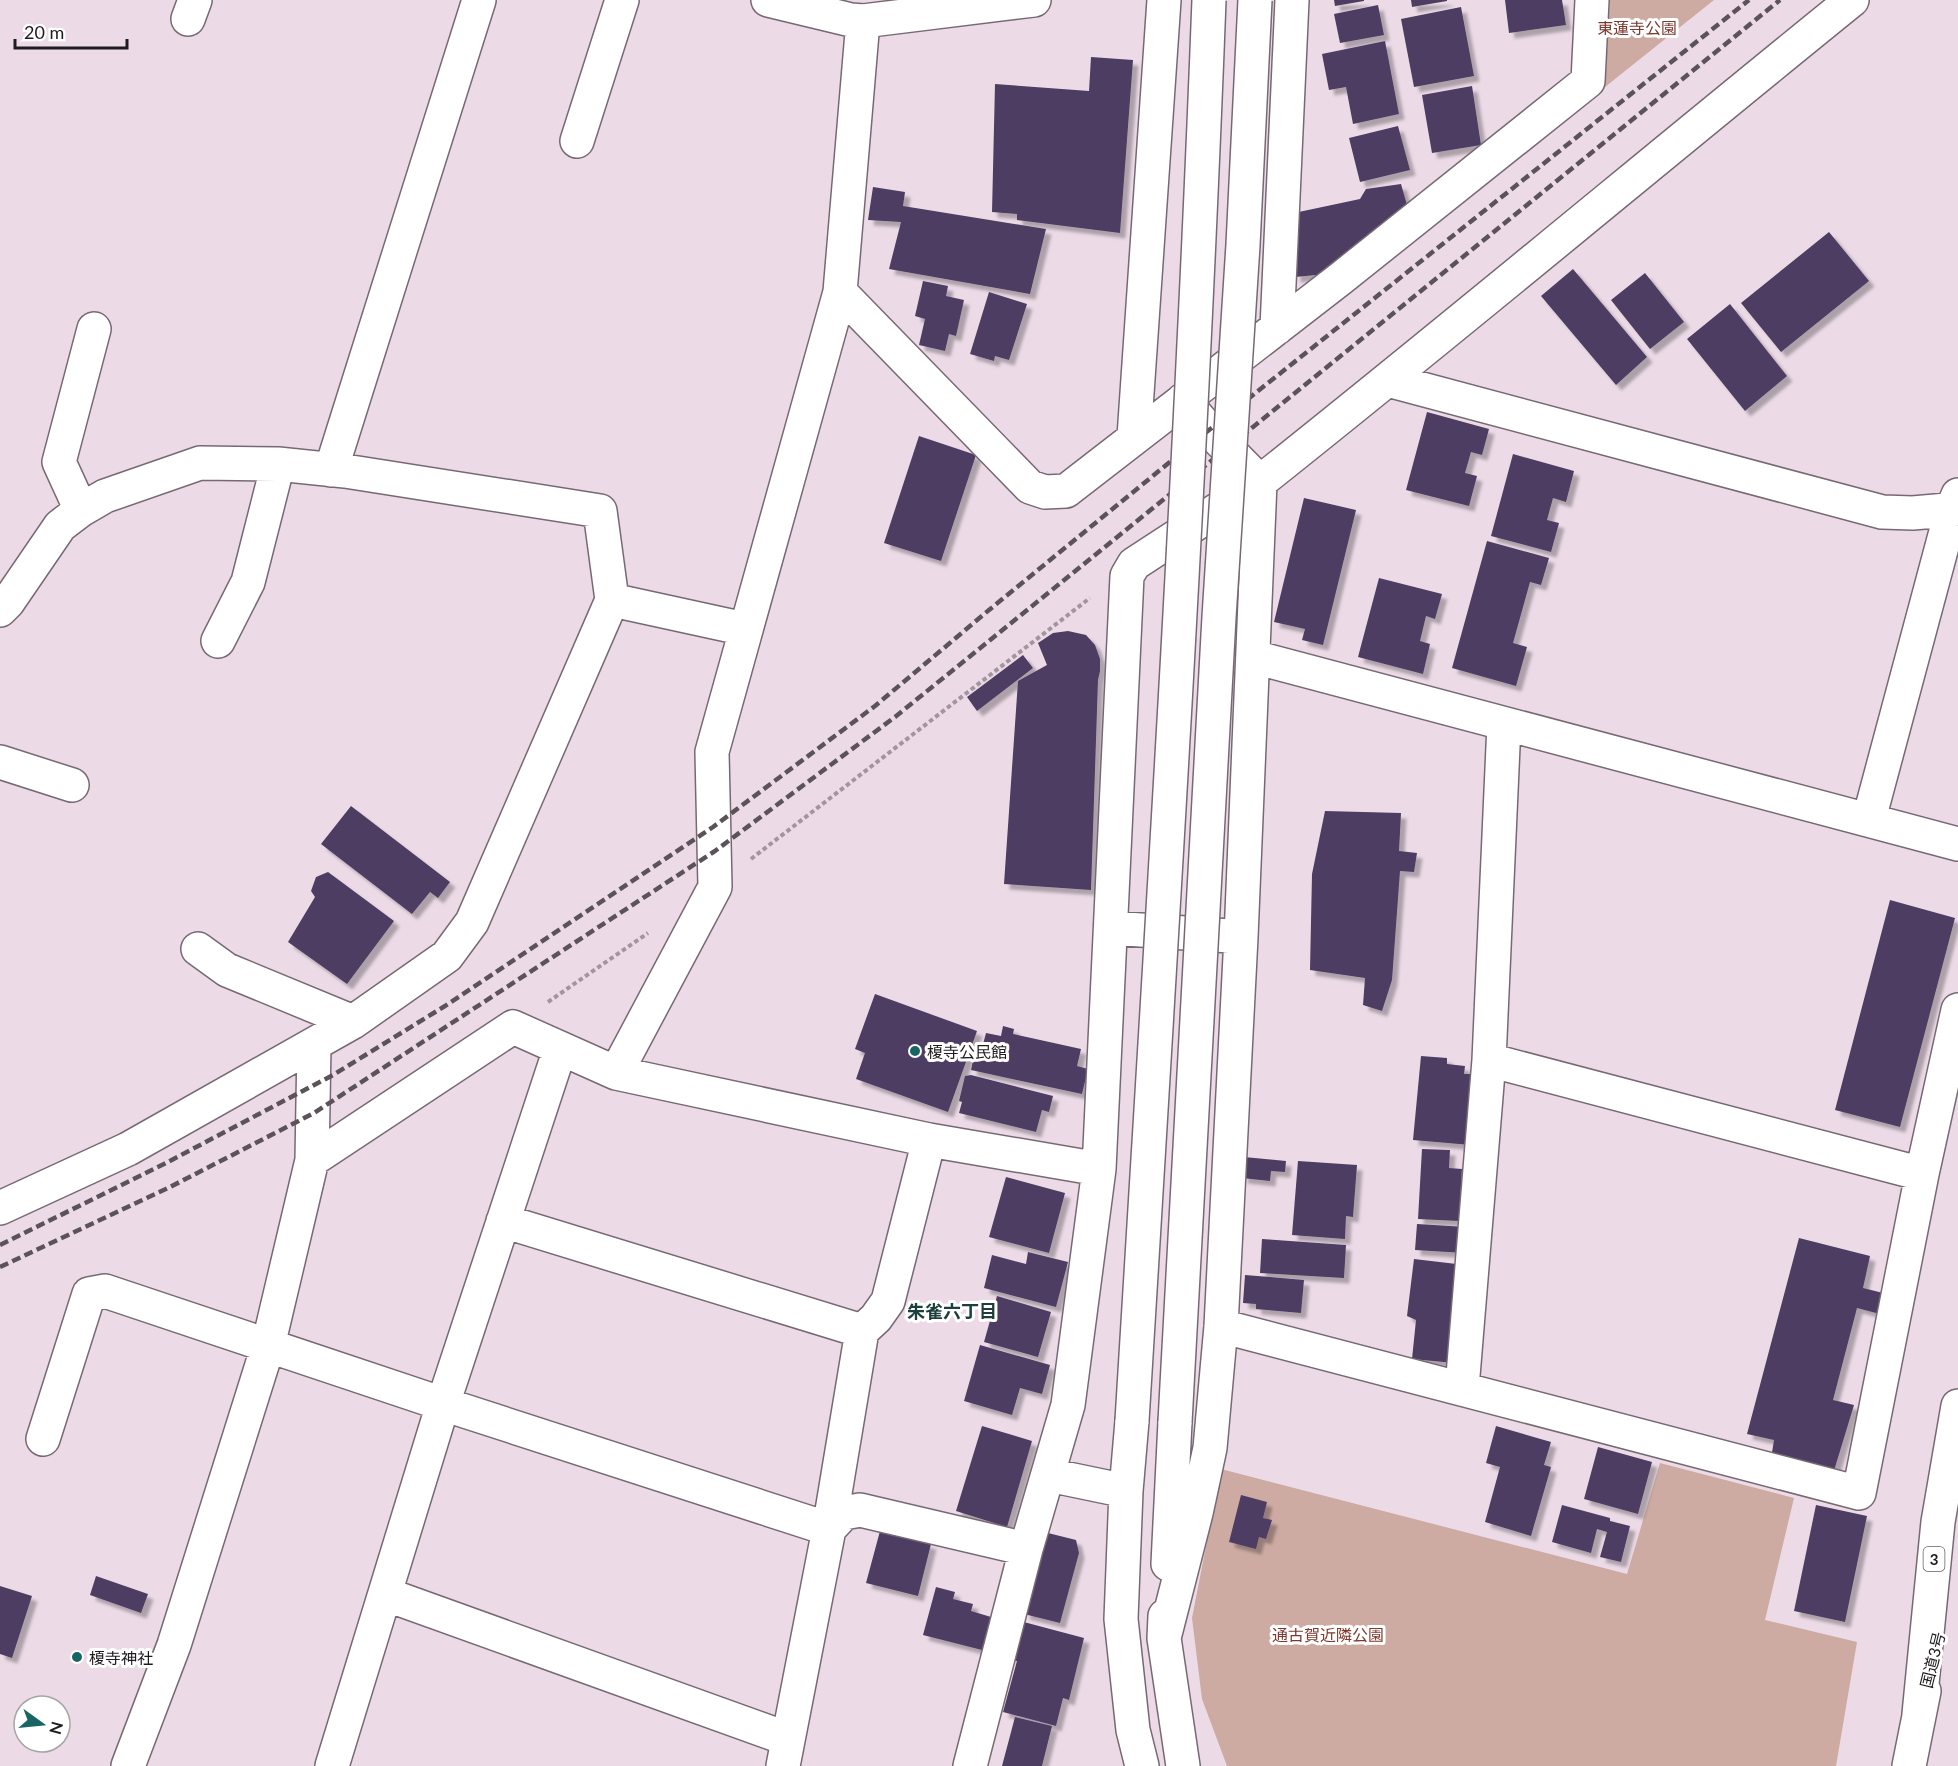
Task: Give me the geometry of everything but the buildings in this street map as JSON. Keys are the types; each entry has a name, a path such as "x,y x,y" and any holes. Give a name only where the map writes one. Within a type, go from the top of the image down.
{"main road":[{"path":"332,470 479,0"},
{"path":"577,141 622,0"},
{"path":"768,0 851,20 875,14 1034,0"},
{"path":"1134,437 1164,0"},
{"path":"1142,1766 1133,1730 1121,1619 1126,1491 1181,615 1200,241 1209,0"},
{"path":"1183,1766 1164,1638 1218,629 1244,245 1255,0"},
{"path":"1277,328 1292,0"},
{"path":"840,292 1030,487 1045,492 1066,491 1277,328 1588,81 1592,0"},
{"path":"970,1766 1026,1548 1068,1406 1099,1168 1127,576 1134,564 1260,482 1852,0"},
{"path":"615,1073 715,887 712,752 840,292 875,14"},
{"path":"81,510 59,462 94,329"},
{"path":"1388,380 1882,512 1913,513 1956,504 1869,819"},
{"path":"1164,1638 1210,1448 1221,1326 1254,657 1260,482 1183,400"},
{"path":"0,610 8,602 60,526 81,510 105,496 200,463 278,464 332,470 600,510 612,600 472,922 447,956 353,1022 314,1045 128,1149 0,1208"},
{"path":"218,641 248,582 278,464"},
{"path":"612,600 746,629"},
{"path":"1254,657 1958,844"},
{"path":"1461,1388 1489,1060 1504,724"},
{"path":"0,762 72,785"},
{"path":"1111,928 1241,937"},
{"path":"198,949 227,970 353,1022"},
{"path":"1221,1326 1859,1493 1922,1174 1958,1010"},
{"path":"312,1160 513,1027 615,1073 929,1140 1099,1168"},
{"path":"128,1766 174,1645 268,1346 312,1160 314,1045"},
{"path":"333,1766 443,1404 560,1049"},
{"path":"1489,1060 1922,1174"},
{"path":"385,1594 785,1752 829,1529 862,1331 876,1318 888,1301 929,1140"},
{"path":"502,1221 862,1331"},
{"path":"43,1439 89,1294 105,1291 829,1529"},
{"name":"3","path":"1918,1714 1938,1522 1958,1406"},
{"path":"1049,1475 1126,1491"},
{"path":"829,1529 844,1513 860,1510 1026,1548"},
{"name":"国道3号","path":"1909,1766 1918,1714 1958,1554"}],"path":[{"path":"715,887 1134,564"},
{"path":"513,1027 657,927"}],"green space":[{"name":"東蓮寺公園","path":"1610,0 1714,0 1605,87"},
{"name":"通古賀近隣公園","path":"1660,1463 1794,1498 1765,1620 1857,1642 1836,1766 1227,1766 1202,1699 1192,1618 1221,1469 1627,1574"}],"railway":[{"path":"0,1245 164,1164 333,1075 445,1006 713,827 875,706 1209,430 1749,0"},
{"path":"0,1267 170,1187 314,1113 715,851 895,717 1780,0"}],"place":[{"name":"榎寺公民館","path":"915,1051"},
{"name":"榎寺神社","path":"77,1657"}],"district":[{"name":"朱雀六丁目","path":"952,1311"}]}
